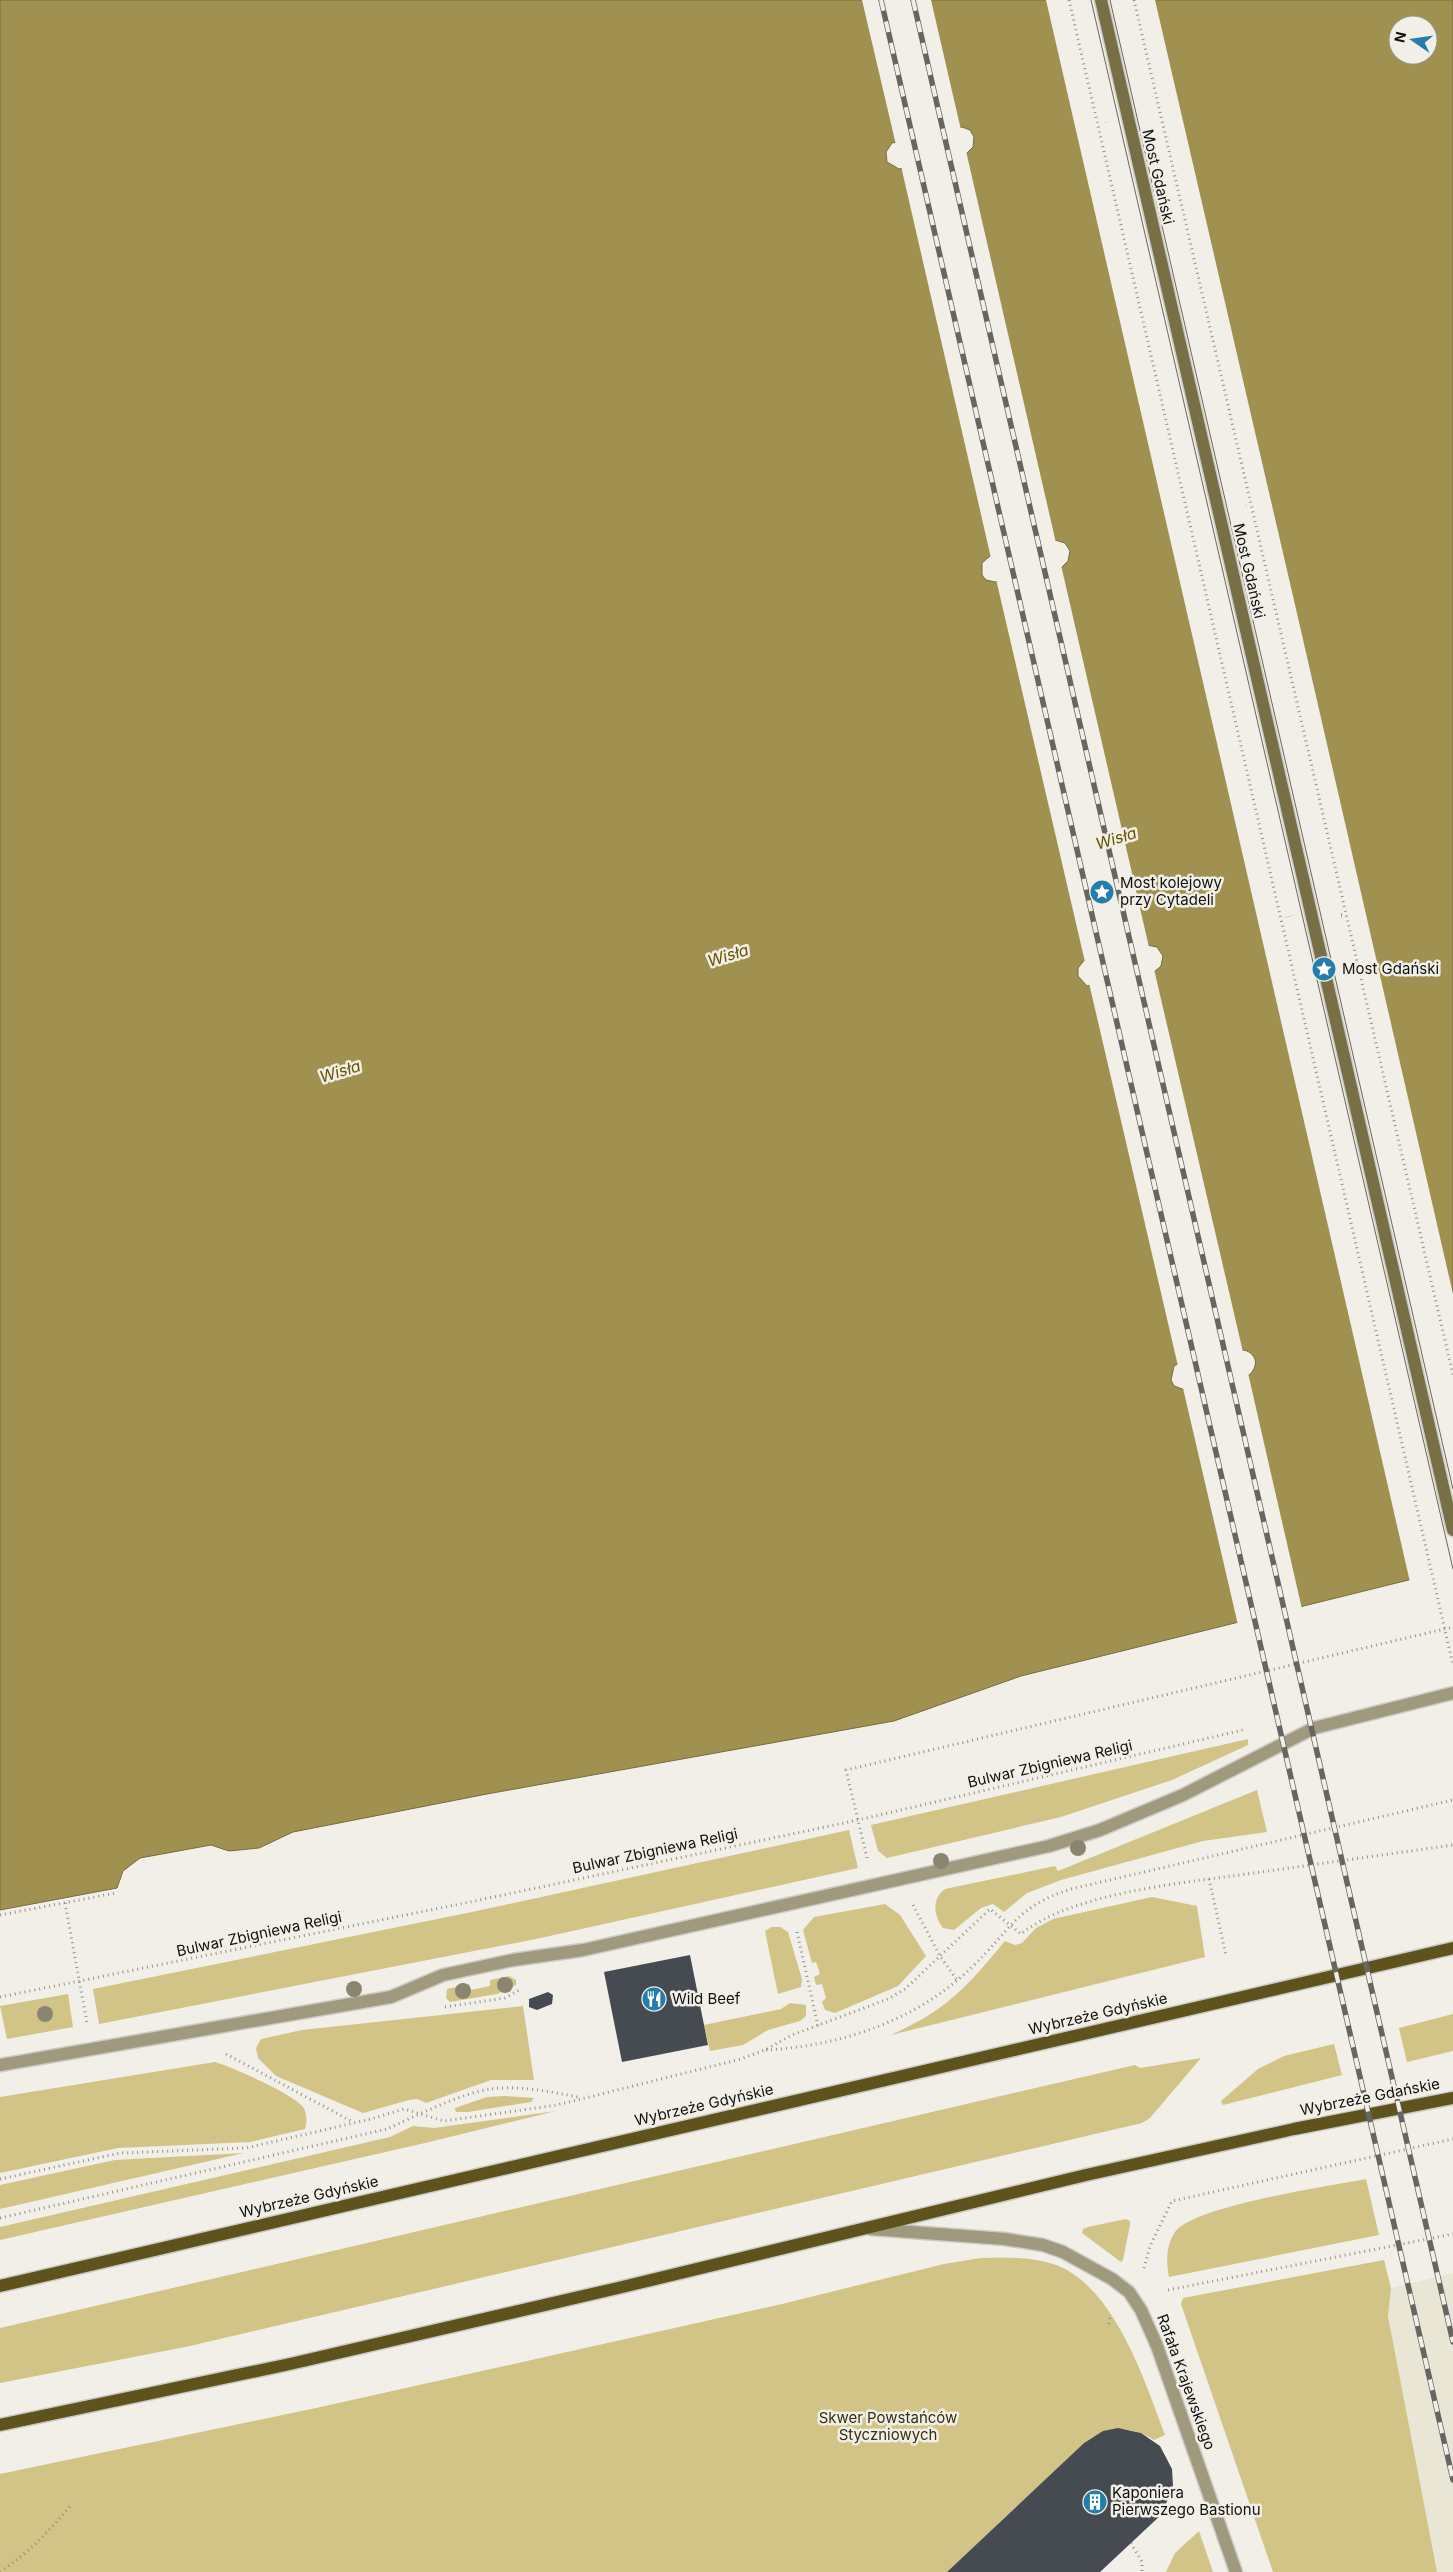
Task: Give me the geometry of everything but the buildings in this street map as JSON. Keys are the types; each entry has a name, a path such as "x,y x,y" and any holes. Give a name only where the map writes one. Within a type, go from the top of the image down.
{"main road":[{"name":"Most Gdański","path":"1101,0 1453,1530"},
{"name":"Wybrzeże Gdyńskie","path":"0,2286 1453,1948"},
{"name":"Wybrzeże Gdańskie","path":"871,2229 1086,2175 1294,2129 1453,2098"},
{"path":"0,2425 300,2362 871,2229"}],"street":[{"path":"0,2065 391,1998 443,1975 513,1960 583,1950 1049,1846 1100,1830 1183,1795 1258,1759 1314,1728 1453,1693"},
{"name":"Rafała Krajewskiego","path":"871,2229 1005,2238 1042,2245 1079,2259 1129,2292 1157,2346 1236,2572"}],"path":[{"path":"1069,0 1453,1665"},
{"path":"1134,0 1453,1375"},
{"path":"873,1885 846,1770 1453,1627"},
{"name":"Bulwar Zbigniewa Religi","path":"0,1997 858,1820 1246,1730"},
{"path":"766,2050 795,2048 880,2027 926,2005 973,1966 1009,1926 1037,1902 1071,1889 1453,1800"},
{"path":"0,2179 120,2153 246,2148 354,2123 404,2109 444,2121 557,2105 741,2059 766,2050 792,2035 888,1999 906,1989 990,1909 1021,1934 1035,1923 1056,1913 1100,1898 1209,1879 1453,1845"},
{"path":"904,1878 914,1909 940,1956 957,1980"},
{"path":"1209,1879 1226,1955"},
{"path":"0,1915 116,1894"},
{"path":"65,1903 92,2049"},
{"path":"790,1904 818,2026"},
{"path":"187,2033 354,2123"},
{"path":"0,2218 387,2130 421,2114 489,2089 534,2090 581,2098"},
{"path":"1136,2303 1150,2246 1172,2200 1453,2139"},
{"path":"1168,2290 1453,2234"},
{"path":"0,2572 21,2558 47,2534 70,2506"},
{"path":"1131,2543 1142,2562 1142,2572"}],"shaded area":[{"path":"1453,2273 1453,2572 1437,2572 1388,2316 1391,2288"}],"green space":[{"path":"1248,1739 1248,1745 1172,1780 1061,1817 887,1858 878,1851 871,1825"},
{"path":"1257,1790 1267,1832 1203,1841 1061,1880 1027,1893 1004,1912 993,1904 981,1908 954,1930 943,1928 940,1923 935,1908 938,1898 945,1889 1055,1866 1058,1871"},
{"path":"849,1830 858,1868 536,1939 99,2024 93,1989 472,1912"},
{"path":"1152,1897 1197,1906 1205,1957 891,2035 927,2016 955,1996 979,1972 1005,1941 1015,1945 1022,1943 1036,1928 1053,1919"},
{"path":"885,1904 900,1915 926,1956 898,1986 835,2013 825,2010 822,2002 826,1998 822,1984 816,1985 814,1977 820,1974 816,1962 812,1963 803,1930 814,1917"},
{"path":"772,1927 780,1927 788,1932 802,1979 801,1987 778,1994 765,1931"},
{"path":"509,1976 516,1980 516,1985 497,1994 450,2002 446,1998 447,1989 469,1984 471,1990 490,1986 490,1980"},
{"path":"68,1994 73,2027 7,2039 0,2006"},
{"path":"790,2003 806,2005 806,2016 800,2021 768,2030 743,2045 710,2051 704,2025 781,2009"},
{"path":"523,2006 534,2080 491,2080 426,2103 417,2099 409,2100 363,2113 276,2076 258,2058 256,2048 261,2039 302,2030"},
{"path":"1453,2014 1453,2051 1407,2062 1399,2028"},
{"path":"1334,2044 1342,2075 1223,2105 1221,2101 1258,2069 1284,2056"},
{"path":"1201,2058 1150,2118 1142,2123 190,2346 0,2383 0,2328 1135,2065 1140,2068"},
{"path":"215,2062 262,2082 298,2102 305,2112 305,2129 250,2142 118,2148 0,2173 0,2097"},
{"path":"487,2097 534,2098 531,2102 468,2112 456,2112 455,2108"},
{"path":"556,2111 425,2143 0,2240 0,2227 390,2137 413,2126 434,2128"},
{"path":"244,2153 0,2209 0,2185 115,2160"},
{"path":"1366,2179 1379,2235 1169,2277 1167,2260 1170,2242 1175,2232 1187,2223 1208,2214 1264,2198"},
{"path":"1126,2219 1130,2221 1130,2225 1121,2262 1082,2233 1083,2229 1088,2227"},
{"name":"Skwer Powstańców Styczniowych","path":"981,2258 1044,2261 1074,2275 1093,2291 1110,2312 1137,2362 1165,2435 1154,2440 1136,2431 1119,2430 1101,2434 1084,2443 947,2572 0,2572 0,2474 316,2408 782,2304 944,2264"},
{"path":"1384,2260 1391,2288 1388,2316 1437,2572 1273,2572 1181,2304 1183,2298"},
{"path":"1199,2531 1213,2572 1166,2572 1175,2553"}],"water":[{"name":"Wisła","path":"0,0 1453,0 1453,1569 1021,1676 894,1721 487,1794 293,1832 259,1848 229,1851 211,1845 140,1858 123,1871 117,1888 0,1910","holes":["1149,92 1158,103 1151,116 1094,125 1090,124 1086,112 1095,103","962,127 970,130 974,137 973,147 966,154 899,169 887,162 886,152 892,143","1242,499 1250,511 1243,522 1197,533 1179,529 1178,517 1191,510","1055,540 1065,543 1070,551 1068,561 1061,568 995,582 986,580 982,575 982,563 990,556","1330,904 1341,909 1343,923 1335,929 1281,938 1274,933 1276,920","1147,945 1157,947 1163,956 1161,966 1154,972 1087,986 1078,976 1078,968 1086,958","1427,1310 1440,1317 1434,1333 1383,1345 1369,1342 1365,1333 1375,1321","1244,1350 1252,1354 1255,1361 1254,1369 1248,1376 1185,1390 1174,1386 1171,1380 1174,1366 1179,1363"]}],"pier":[{"path":"862,0 931,0 961,130 896,145"},
{"name":"Most Gdański","path":"1046,0 1155,0 1299,622 1453,1294 1453,1571 1410,1582","holes":["1146,94 1153,97 1155,103 1150,113 1103,123 1089,120 1090,110 1096,106","1239,501 1245,504 1248,511 1242,520 1197,531 1186,530 1180,524 1182,517 1188,513","1330,907 1337,909 1342,914 1342,920 1337,925 1282,936 1276,932 1276,923 1287,917","1427,1312 1437,1318 1432,1331 1382,1342 1372,1341 1368,1337 1370,1328 1376,1324"]},
{"path":"966,151 1056,543 991,558 901,166"},
{"path":"1061,565 1149,947 1085,962 996,579"},
{"path":"1154,969 1243,1352 1178,1366 1089,983"},
{"path":"1248,1373 1302,1609 1238,1625 1183,1388"}],"tram line":[{"path":"1091,0 1453,1569"},
{"path":"1110,0 1453,1489"}],"railway":[{"path":"881,0 1453,2480"},
{"path":"913,0 1453,2342"}],"place":[{"name":"Most kolejowy przy Cytadeli","path":"1102,892"},
{"name":"Most Gdański","path":"1324,969"},
{"name":"Wild Beef","path":"654,1999"},
{"name":"Kaponiera Pierwszego Bastionu","path":"1095,2502"}]}
